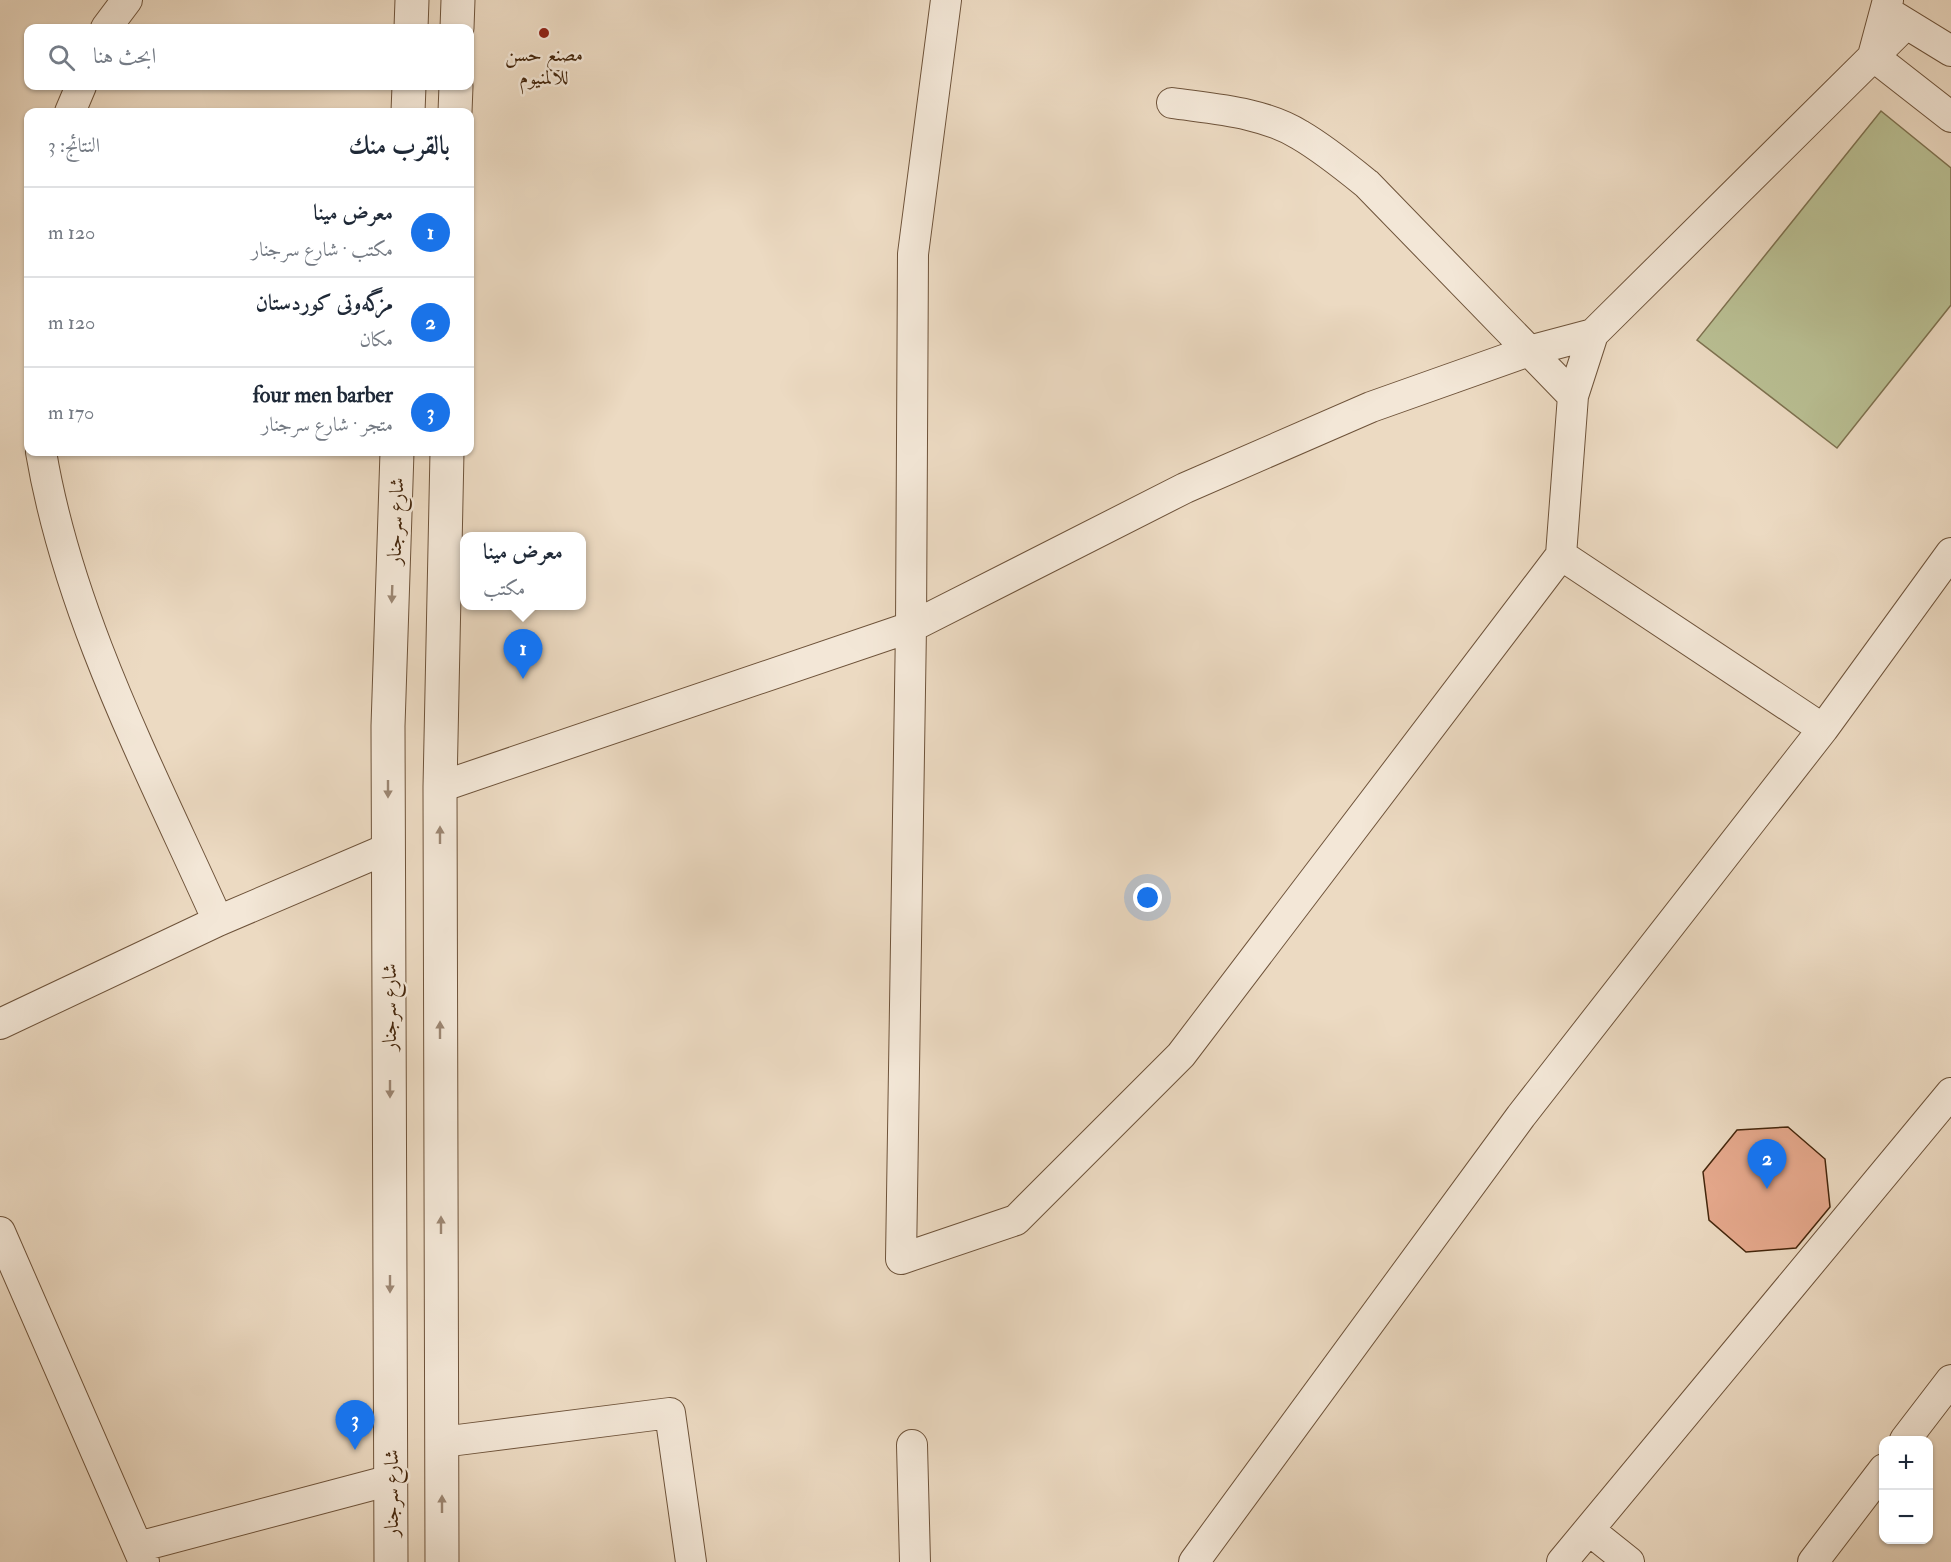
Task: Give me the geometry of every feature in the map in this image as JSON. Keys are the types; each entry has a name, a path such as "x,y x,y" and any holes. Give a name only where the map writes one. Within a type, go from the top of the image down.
{"street":[{"path":"109,24 126,0"},
{"path":"411,24 412,0"},
{"path":"457,24 458,0"},
{"path":"946,0 914,254 911,627 901,1258 1016,1220 1181,1055 1561,555 1573,396 1593,334 1873,56 1887,9 1951,51"},
{"path":"1873,56 1951,117"},
{"path":"72,108 79,90"},
{"path":"408,108 409,90"},
{"path":"455,108 456,90"},
{"path":"1172,103 1230,111 1268,121 1299,134 1367,184 1573,396"},
{"path":"440,787 911,627 1185,488 1371,407 1529,351 1593,334"},
{"path":"42,456 49,496 70,576 119,698 218,921"},
{"name":"شارع سرجنار","path":"391,1562 388,726 397,456"},
{"path":"442,1562 440,787 447,456"},
{"path":"1194,1562 1521,1116 1823,729 1951,553"},
{"path":"1561,555 1823,729"},
{"path":"0,1024 218,921 389,848"},
{"path":"1563,1562 1951,1093"},
{"path":"0,1232 141,1554 391,1479"},
{"path":"1908,1436 1951,1380"},
{"path":"442,1442 670,1413 690,1562"},
{"path":"912,1445 915,1562"},
{"path":"1813,1562 1879,1476"},
{"path":"1589,1530 1629,1562"}],"green space":[{"path":"1881,111 1951,168 1951,305 1837,448 1697,340"}],"building":[{"path":"1788,1127 1825,1159 1830,1207 1796,1248 1746,1252 1709,1220 1703,1172 1737,1130"}],"place":[{"name":"مصنع حسن للالمنيوم","path":"544,33"},
{"name":"معرض مينا","path":"523,679"},
{"name":"مزگەوتی کوردستان","path":"1767,1189"},
{"name":"four men barber","path":"355,1450"}]}
